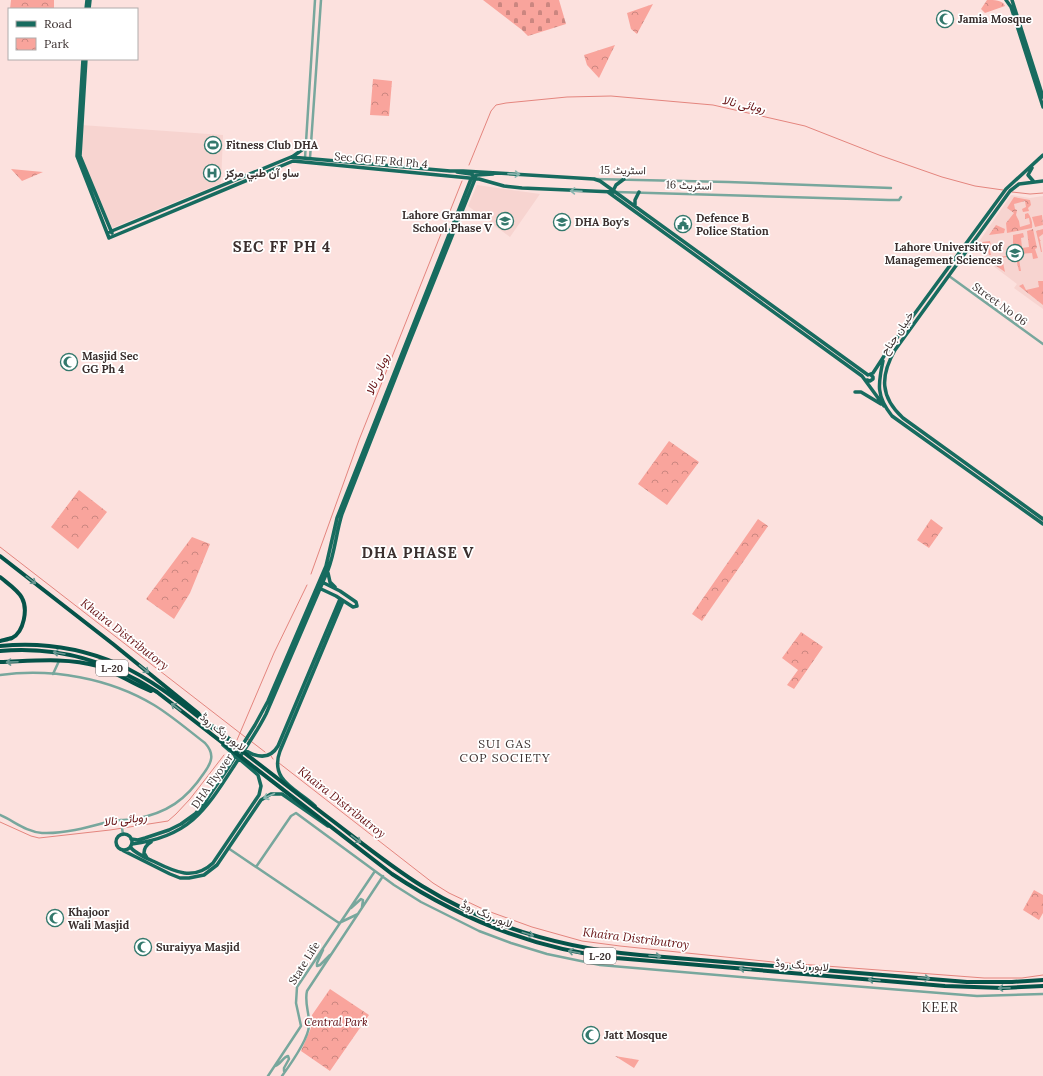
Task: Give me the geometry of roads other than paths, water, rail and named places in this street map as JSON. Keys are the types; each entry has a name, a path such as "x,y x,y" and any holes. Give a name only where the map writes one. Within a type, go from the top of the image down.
{"highway":[{"path":"0,556 113,644 198,713 205,722"},
{"path":"0,561 9,563"},
{"path":"0,577 17,591 22,599 25,613 23,622 16,634 12,638 0,641"},
{"name":"لاہور رنگ روڈ","path":"0,646 46,646 80,651 98,656 142,676 205,722 394,868 453,904 514,930 562,943 620,953 951,981 997,982 1043,980"},
{"name":"لاہور رنگ روڈ","path":"0,651 49,651 89,659 139,681 157,692 392,874 423,894 451,909 504,932 569,951 616,958 930,985 1003,988 1043,986"},
{"path":"0,662 59,661 77,662 98,666 157,692"}],"main road":[{"path":"1006,0 1011,7 1043,107"},
{"path":"1012,0 1043,97"},
{"path":"84,60 77,156 109,232 209,193 291,157 306,147"},
{"name":"خیبان جناح","path":"866,380 870,381 873,379 872,374 883,358 1002,194 1043,155"},
{"path":"291,157 455,171 471,174 473,178"},
{"name":"Sec GG FF Rd Ph 4","path":"109,232 111,237 209,193 293,162 473,178"},
{"path":"1034,182 1028,174 1035,163"},
{"name":"اسٹریٹ 15","path":"455,171 594,179"},
{"path":"473,178 498,173"},
{"path":"321,582 334,555 338,527 342,514 473,178"},
{"path":"321,582 330,553 337,518 473,178"},
{"name":"اسٹریٹ 16","path":"473,178 522,188 611,191"},
{"path":"594,179 600,181 611,191 866,380 892,416 1043,524"},
{"path":"611,191 624,179"},
{"name":"خیبان جناح","path":"1043,182 1019,184 1012,189 891,357 884,378 887,397 893,408 907,421 1043,519"},
{"path":"611,191 635,206 866,374 872,374"},
{"path":"635,206 635,200 639,192"},
{"name":"خیبان جناح","path":"883,358 879,382 884,406"},
{"path":"855,392 861,392 884,406"},
{"path":"328,570 330,582 338,590"},
{"path":"318,588 342,600 352,607 356,606 357,604 338,590 321,582"},
{"name":"DHA Flyover","path":"131,846 152,841 183,828 207,807 264,713 321,582"},
{"path":"205,722 216,728 255,756 266,756 274,751 278,746 342,600"},
{"path":"282,779 277,768 278,754 342,600"},
{"path":"218,740 231,753 258,775 261,786 259,795 213,863 200,872 183,873 171,870 135,852 131,846 131,839 123,832 117,842 118,846 122,850 180,878 197,877 211,870 217,865 259,803 266,796 273,794 285,795 321,822 337,831"},
{"name":"DHA Flyover","path":"131,839 138,840 145,838 169,830 181,824 195,814 230,769"},
{"path":"269,772 282,779 309,800 325,815"},
{"path":"148,859 144,853 144,850 147,844 152,841"},
{"path":"122,850 128,849 131,846"}],"street":[{"path":"305,158 316,0"},
{"path":"310,158 321,0"},
{"name":"اسٹریٹ 15","path":"594,179 891,188"},
{"name":"اسٹریٹ 16","path":"611,191 889,200 899,200 902,197"},
{"name":"Street No 06","path":"948,276 1043,344"},
{"path":"54,674 59,661"},
{"path":"0,674 26,672 79,677 99,682 143,699 168,715 205,743 210,750 212,758 196,784 180,801 151,816 122,822 113,821 83,829 42,833 33,832 0,815"},
{"path":"256,867 291,816 296,813 375,871 421,902 478,931 529,949 582,962 977,996 1043,994"},
{"path":"122,822 123,832"},
{"path":"224,845 339,923 359,913"},
{"name":"State Life","path":"268,1076 301,1026 295,997 297,987 375,871"},
{"path":"282,1075 297,1053 309,1028 306,1001 307,991 383,876"},
{"path":"348,911 361,899 363,900 362,908"},
{"path":"324,946 317,966 320,965 332,953"},
{"path":"275,1067 288,1056 289,1059 282,1075"}],"waterway":[{"name":"روہائی نالا","path":"469,165 491,111 496,105 567,97 611,96 713,105 805,126 879,155 942,177 975,186 1003,190"},
{"name":"روہائی نالا","path":"311,574 359,440 462,181"},
{"name":"روہائی نالا","path":"1012,192 1030,194 1043,193"},
{"name":"Khaira Distributory","path":"0,547 249,740"},
{"name":"روہائی نالا","path":"237,740 274,653 307,585"},
{"name":"Khaira Distributroy","path":"252,742 265,752"},
{"name":"روہائی نالا","path":"0,822 39,838 110,830 168,821 190,799 224,755"},
{"name":"Khaira Distributroy","path":"279,763 433,883 449,893 485,910 532,927 582,941 773,962 984,978 1022,978 1043,975"}],"place":[{"name":"Jamia Mosque","path":"945,19"},
{"name":"Fitness Club DHA","path":"213,145"},
{"name":"ساو آن طبي مرکز","path":"212,173"},
{"name":"Lahore Grammar School Phase V","path":"505,221"},
{"name":"DHA Boy's","path":"562,222"},
{"name":"Defence B Police Station","path":"683,224"},
{"name":"Lahore University of Management Sciences","path":"1015,253"},
{"name":"Masjid Sec GG Ph 4","path":"69,362"},
{"name":"Khajoor Wali Masjid","path":"55,918"},
{"name":"Suraiyya Masjid","path":"143,947"},
{"name":"Jatt Mosque","path":"591,1035"}],"district":[{"name":"SEC FF PH 4","path":"282,246"},
{"name":"DHA PHASE V","path":"418,552"},
{"name":"SUI GAS COP SOCIETY","path":"505,750"},
{"name":"KEER","path":"940,1007"}],"park label":[{"name":"Central Park","path":"336,1022"}]}
